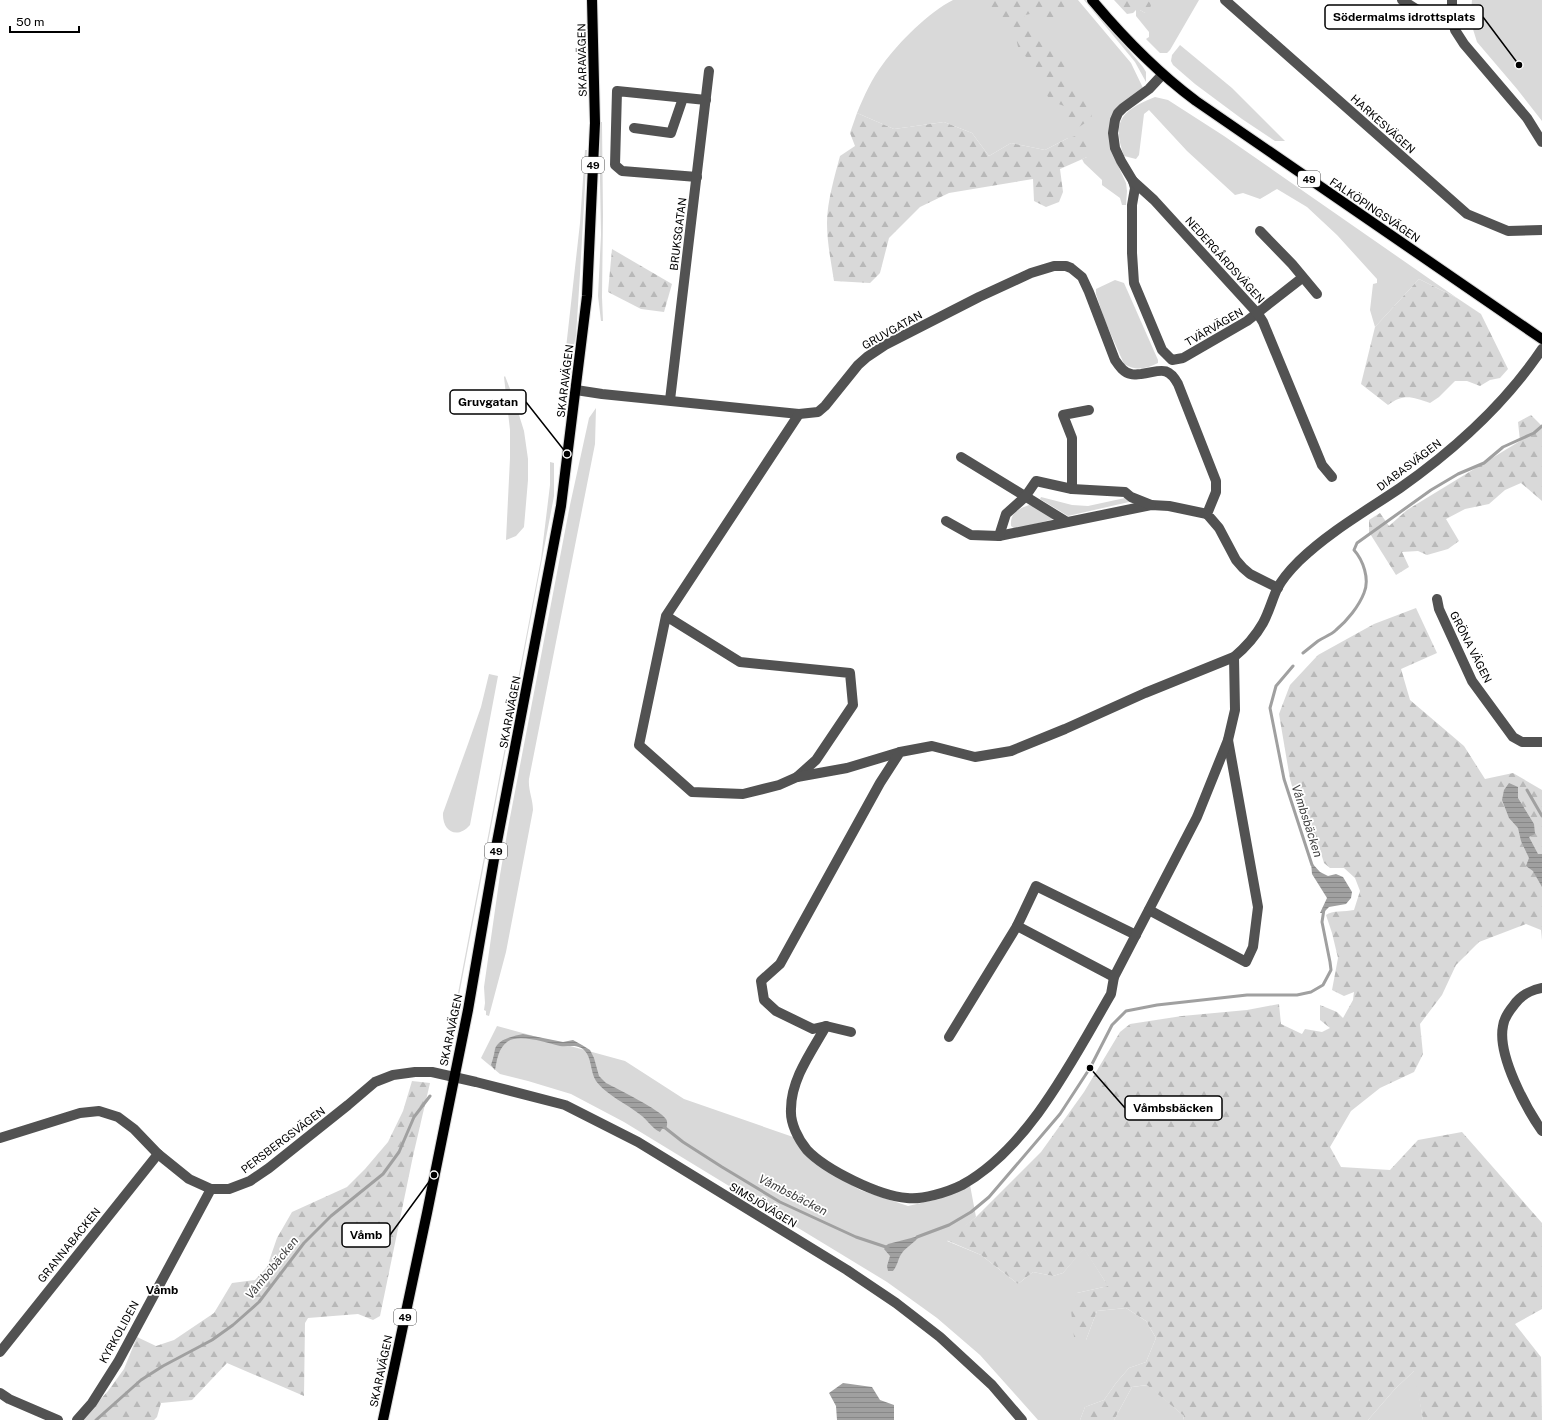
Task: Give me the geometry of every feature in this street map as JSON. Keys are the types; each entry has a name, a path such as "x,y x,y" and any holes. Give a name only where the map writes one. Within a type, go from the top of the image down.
{"main road":[{"name":"SKARAVÄGEN","path":"382,1420 427,1213 453,1077 468,1010 497,842 561,506 587,296 594,130 594,34 592,0"},
{"name":"FALKÖPINGSVÄGEN","path":"1092,0 1162,75 1196,101 1542,339"}],"street":[{"name":"HARKESVÄGEN","path":"1226,0 1467,214 1508,230 1542,230"},
{"path":"1402,0 1427,16 1433,18 1452,16"},
{"path":"1452,0 1452,16 1456,30 1464,44 1527,118 1542,142"},
{"name":"BRUKSGATAN","path":"670,400 709,71"},
{"path":"1133,181 1115,148 1113,133 1115,120 1123,108 1149,89 1162,75"},
{"path":"697,177 622,171 615,164 617,91 706,100"},
{"path":"634,128 672,133 683,98"},
{"name":"NEDERGÅRDSVÄGEN","path":"1133,181 1154,200 1258,314 1263,322 1322,465 1332,477"},
{"name":"TVÄRVÄGEN","path":"1133,181 1135,188 1132,205 1132,253 1134,282 1162,350 1172,360 1183,358 1258,314 1302,278"},
{"path":"1260,230 1292,264 1302,278 1317,294"},
{"name":"GRUVGATAN","path":"576,390 799,414 818,412 825,406 858,365 867,357 885,346 979,297 1031,273 1054,266 1066,266 1082,277 1116,360 1122,369 1131,374 1162,370 1168,371 1173,375 1178,384 1216,481 1216,492 1207,514"},
{"name":"DIABASVÄGEN","path":"797,777 847,768 900,752 932,746 975,757 1011,751 1065,729 1145,693 1234,657 1254,638 1264,622 1278,588 1299,561 1347,523 1401,487 1451,449 1496,407 1519,380 1542,349"},
{"path":"1072,489 1072,438 1063,415 1089,410"},
{"path":"666,616 740,662 850,673 853,705 816,760 797,777 779,785 743,794 692,792 639,745 666,616 799,414"},
{"path":"961,456 1067,522"},
{"path":"999,536 1006,514 1025,497 1036,481 1072,489 1125,492 1131,497 1151,505"},
{"path":"946,521 971,536 999,536 1151,505 1169,506 1207,514 1219,528 1236,560 1242,568 1250,574 1278,588"},
{"name":"GRÖNA VÄGEN","path":"1437,599 1439,609 1472,681 1496,715 1513,737 1522,742 1542,742"},
{"path":"826,1026 796,1084 790,1109 792,1123 798,1136 808,1150 826,1165 861,1184 893,1196 908,1199 935,1195 961,1185 989,1167 1012,1144 1050,1098 1111,994 1114,977 1197,817 1228,740 1235,710 1234,657"},
{"path":"1149,910 1246,962 1253,947 1258,907 1228,740"},
{"path":"851,1032 826,1026 813,1030 776,1011 764,1000 761,981 780,964 880,783 900,752"},
{"path":"949,1037 1017,926 1036,886 1136,935"},
{"path":"1017,926 1114,977"},
{"path":"1542,988 1530,992 1518,999 1507,1013 1502,1027 1502,1041 1511,1072 1525,1105 1542,1131"},
{"name":"PERSBERGSVÄGEN","path":"0,1138 80,1113 99,1111 118,1117 134,1129 158,1154 189,1179 211,1189 229,1189 250,1181 269,1168 375,1082 393,1075 415,1072 432,1072 453,1077"},
{"name":"SIMSJÖVÄGEN","path":"453,1077 565,1105 638,1142 847,1270 896,1303 940,1337 992,1385 1022,1420"},
{"name":"GRANNABACKEN","path":"0,1352 158,1154"},
{"name":"KYRKOLIDEN","path":"77,1420 92,1403 118,1362 211,1189"},
{"path":"0,1393 14,1402 58,1420"}],"green space":[{"path":"953,0 1078,0 1131,63 1143,88 1114,110 1116,161 1126,183 1126,205 1122,205 1120,198 1102,185 1102,180 1084,163 1082,159 1087,157 1068,138 1045,150 1011,143 989,156 972,133 944,122 894,129 857,113 872,81 890,55 906,37 934,12"},
{"path":"984,0 1067,0 1065,7 1053,23 1041,23 1035,13 1025,15 1022,25 1030,29 1039,41 1054,51 1065,65 1069,85 1093,107 1091,119 1079,127 1071,127 1064,118 1067,107 1050,101 1043,87 1042,74 1030,60 1019,51 1015,34 1001,21 998,10 989,7"},
{"path":"1084,0 1087,0 1143,67 1146,72 1146,82 1135,62"},
{"path":"1114,0 1147,0 1151,6 1145,13 1140,10 1136,10 1133,13 1127,14"},
{"path":"1147,0 1199,0 1167,53 1160,53 1146,39 1149,37 1149,32 1136,16 1136,10 1140,10 1145,13"},
{"path":"1472,0 1542,0 1542,121 1477,42 1472,26"},
{"path":"1180,45 1232,88 1285,141 1275,141 1242,119 1195,84 1173,65 1171,61 1172,55"},
{"path":"1155,97 1168,100 1224,136 1457,298 1419,279 1375,327 1370,310 1373,284 1377,283 1377,279 1337,235 1307,207 1277,189 1260,199 1243,193 1235,195 1187,151 1149,110 1144,114 1139,155 1136,159 1124,156 1120,144 1119,133 1123,118 1135,107"},
{"path":"857,113 894,129 944,122 972,133 989,156 1011,143 1045,150 1068,138 1080,135 1089,145 1087,157 1060,169 1063,192 1059,202 1046,207 1034,201 1033,179 949,193 920,207 889,238 880,273 870,283 834,281 829,252 827,223 828,206 840,156 855,146 850,133"},
{"path":"599,122 602,122 603,321 601,321 598,296 601,235"},
{"path":"585,150 587,150 576,336 571,359 565,357 580,223"},
{"path":"612,249 672,284 664,312 641,309 608,292"},
{"path":"1419,279 1457,298 1481,314 1508,369 1500,378 1490,380 1480,386 1467,381 1455,381 1439,397 1430,403 1408,397 1394,401 1388,405 1361,384 1375,327"},
{"path":"1115,280 1124,283 1158,363 1149,367 1141,368 1133,368 1124,364 1105,321 1096,294 1096,289"},
{"path":"505,376 524,431 528,459 528,480 524,527 516,536 506,540 510,430"},
{"path":"596,408 595,444 529,779 533,810 506,952 489,1016 486,1015 486,1011 484,1010 484,987 508,828 570,505 589,418"},
{"path":"1531,415 1542,426 1542,501 1521,483 1505,490 1489,504 1465,509 1446,519 1459,541 1448,549 1427,555 1418,551 1402,552 1409,567 1396,575 1369,532 1369,520 1380,513 1389,526 1407,510 1520,441 1518,422"},
{"path":"550,462 554,463 554,496 448,1053 447,1051 541,559 550,485"},
{"path":"1041,497 1072,505 1088,506 1125,498 1129,502 1068,516 1040,499"},
{"path":"1029,505 1035,506 1054,519 1015,529 1011,526 1013,515 1021,508"},
{"path":"1416,608 1437,653 1401,669 1410,700 1464,746 1485,779 1513,773 1542,790 1542,940 1541,930 1526,924 1479,942 1456,965 1442,995 1420,1024 1423,1054 1414,1072 1380,1088 1351,1111 1330,1147 1341,1167 1390,1170 1418,1140 1462,1132 1542,1223 1542,1309 1515,1324 1541,1357 1542,1420 1423,1420 1414,1371 1395,1389 1368,1420 1183,1420 1184,1416 1147,1385 1132,1387 1114,1420 1080,1420 1085,1407 1104,1400 1129,1368 1146,1362 1156,1338 1146,1321 1126,1308 1097,1311 1086,1340 1074,1337 1071,1310 1077,1293 1108,1286 1084,1249 1063,1273 1053,1276 1033,1272 1018,1284 981,1255 946,1240 976,1217 1041,1152 1084,1092 1120,1032 1130,1024 1182,1016 1247,1010 1279,1004 1281,1024 1302,1034 1305,1029 1322,1032 1330,1028 1320,1020 1320,1005 1337,1012 1343,1018 1353,1000 1354,992 1344,996 1332,990 1338,958 1326,915 1329,913 1354,910 1360,891 1355,878 1344,868 1330,868 1324,863 1319,847 1303,826 1290,779 1279,714 1290,685 1318,655 1374,624"},
{"path":"489,674 498,676 470,825 465,830 455,833 448,829 445,825 443,813 481,707"},
{"path":"497,1026 625,1061 684,1099 796,1138 813,1162 860,1190 908,1206 939,1199 970,1185 976,1217 947,1241 981,1255 1018,1284 1033,1272 1053,1276 1063,1273 1084,1248 1108,1286 1077,1293 1086,1340 1097,1311 1126,1308 1146,1321 1156,1338 1146,1362 1129,1368 1104,1400 1085,1407 1080,1420 1038,1420 980,1355 937,1318 887,1282 624,1122 571,1094 500,1074 481,1058"},
{"path":"412,1081 430,1083 413,1156 380,1316 373,1320 358,1314 308,1318 305,1323 304,1396 227,1363 192,1400 161,1403 157,1417 154,1420 82,1420 108,1391 124,1369 137,1337 156,1346 174,1340 214,1313 232,1283 255,1280 267,1267 277,1238 292,1212 347,1187 365,1169 388,1142 403,1111"},
{"path":"1415,1370 1423,1420 1368,1420 1395,1389"},
{"path":"1148,1385 1184,1416 1183,1420 1114,1420 1132,1387"}],"shaded area":[{"path":"1509,783 1518,787 1518,798 1534,824 1535,834 1529,837 1538,854 1542,854 1542,887 1533,871 1526,866 1529,858 1521,841 1518,828 1509,818 1502,800 1504,790"},
{"path":"1311,862 1320,872 1328,876 1336,874 1343,877 1352,892 1351,898 1346,904 1329,907 1323,913 1320,913 1327,898 1312,874"},
{"path":"523,1034 563,1042 573,1040 590,1050 599,1076 606,1083 656,1110 666,1119 666,1129 662,1129 660,1132 642,1116 600,1086 594,1077 587,1053 581,1048 560,1046 518,1038 512,1039 504,1045 498,1055 495,1070 491,1065 495,1049 499,1043 507,1038"},
{"path":"919,1236 902,1253 893,1271 888,1271 887,1266 890,1256 884,1249 888,1244"},
{"path":"843,1383 872,1387 880,1400 894,1405 894,1420 837,1420 836,1406 829,1393"}],"waterway":[{"path":"1303,653 1340,626 1352,613 1362,598 1366,588 1366,576 1363,564 1354,550 1357,543 1431,490 1458,474 1484,463 1503,447 1534,433 1542,426"},
{"name":"Våmbsbäcken","path":"1293,666 1276,686 1270,708 1284,779 1312,865"},
{"path":"1527,790 1542,816"},
{"name":"Våmbsbäcken","path":"917,1237 949,1225 971,1212 989,1197 1060,1114 1090,1068 1112,1025 1126,1011 1157,1005 1247,995 1297,995 1311,992 1323,985 1331,970 1322,922 1324,909"},
{"name":"Våmbobäcken","path":"96,1420 141,1380 163,1366 212,1340 233,1325 259,1302 304,1243 331,1216 383,1174 399,1152 414,1117 430,1096"},
{"name":"Våmbsbäcken","path":"664,1127 683,1142 780,1202 856,1237 886,1247 889,1246"}],"place":[{"name":"Södermalms idrottsplats","path":"1519,65"},
{"name":"Gruvgatan","path":"567,454"},
{"name":"Våmbsbäcken","path":"1090,1068"},
{"name":"Våmb","path":"434,1175"}],"district":[{"name":"Våmb","path":"162,1290"}]}
